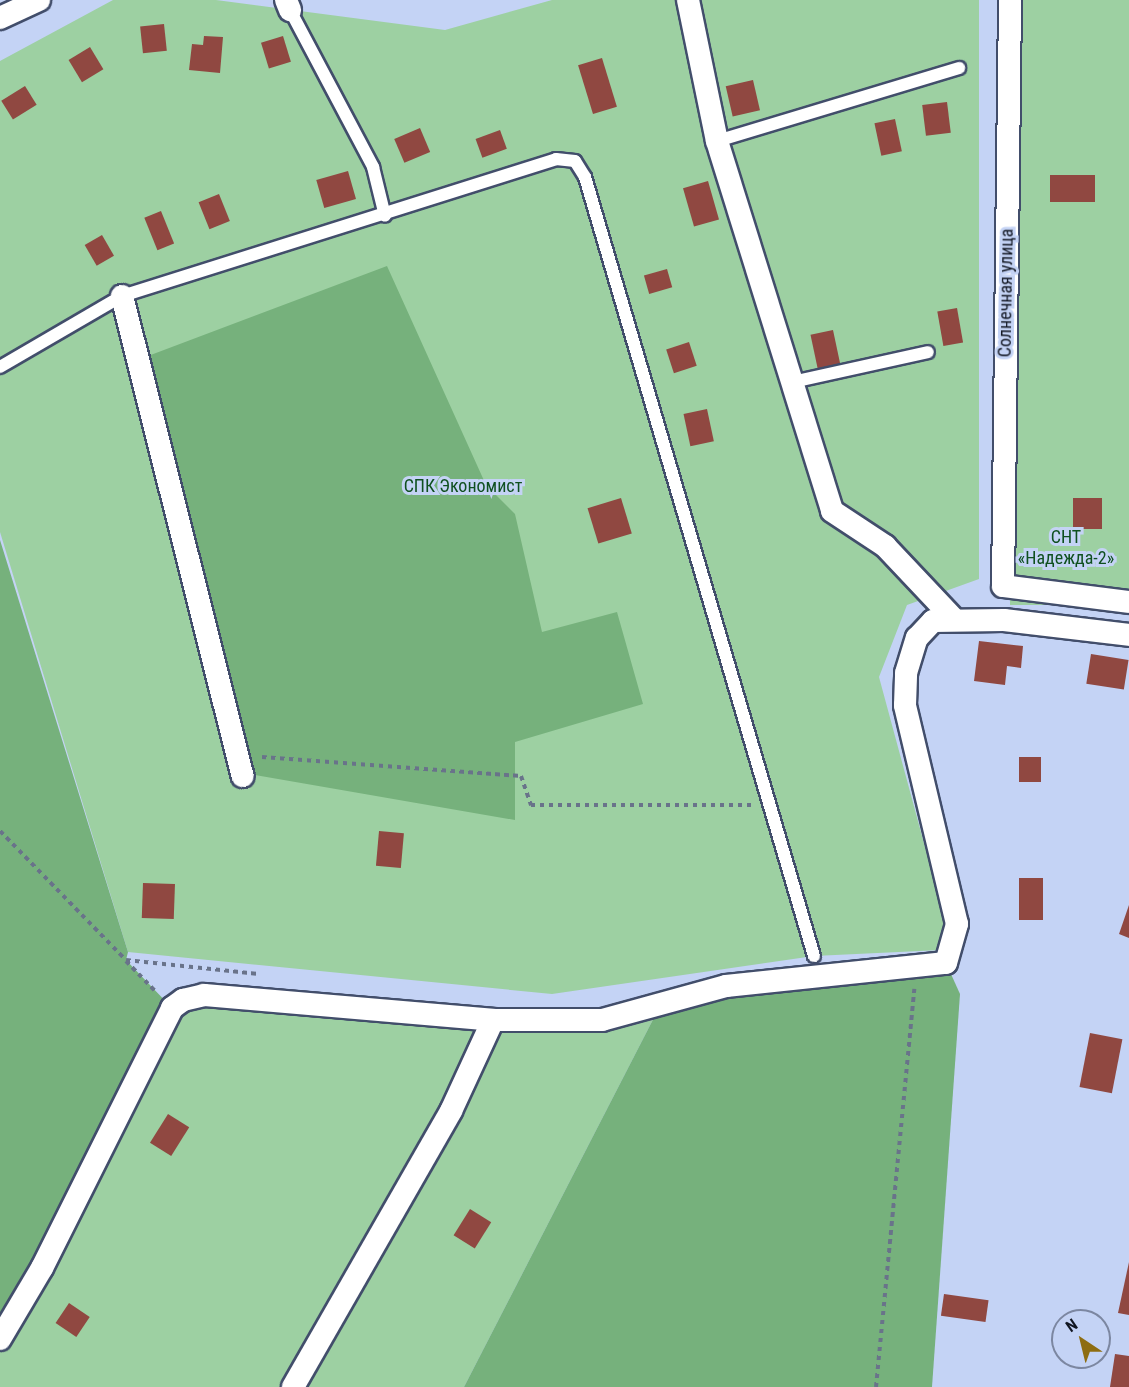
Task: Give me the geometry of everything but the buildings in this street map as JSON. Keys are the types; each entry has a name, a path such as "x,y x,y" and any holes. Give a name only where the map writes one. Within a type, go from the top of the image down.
{"street":[{"path":"0,18 39,0"},
{"path":"688,0 717,141 832,511 885,546 952,617"},
{"name":"Солнечная улица","path":"1010,0 1003,586 1129,602"},
{"path":"122,296 240,765"},
{"path":"0,1339 42,1268 172,1008 204,995 493,1020 602,1020 726,986 815,965 916,967 946,963 957,924 905,705 906,673 917,638 933,621 952,617 1129,635"},
{"path":"293,1387 451,1111 493,1020"}],"lane":[{"path":"288,5 373,167 385,216"},
{"path":"717,141 958,68"},
{"path":"0,368 122,296 385,216 556,159 574,161 585,177 815,965"},
{"path":"792,382 928,352"}],"path":[{"path":"240,765 521,776 531,805 769,804"},
{"path":"0,831 172,1008"},
{"path":"126,960 267,975"},
{"path":"876,1387 916,967"}],"green space":[{"name":"СПК Экономист","path":"113,0 216,0 445,30 552,0 979,0 979,579 907,605 879,677 948,932 941,950 814,956 552,994 128,952 0,532 0,61"},
{"name":"СНТ «Надежда-2»","path":"1010,0 1129,0 1129,605 1010,605"},
{"path":"387,266 486,485 515,514 542,632 617,612 643,704 515,742 515,820 255,775 148,356"},
{"path":"0,540 128,952 126,960 172,1008 0,1339"},
{"path":"946,963 960,994 932,1387 464,1387 661,1004"},
{"path":"183,1000 493,1020 661,1004 464,1387 0,1387 0,1339"}]}
